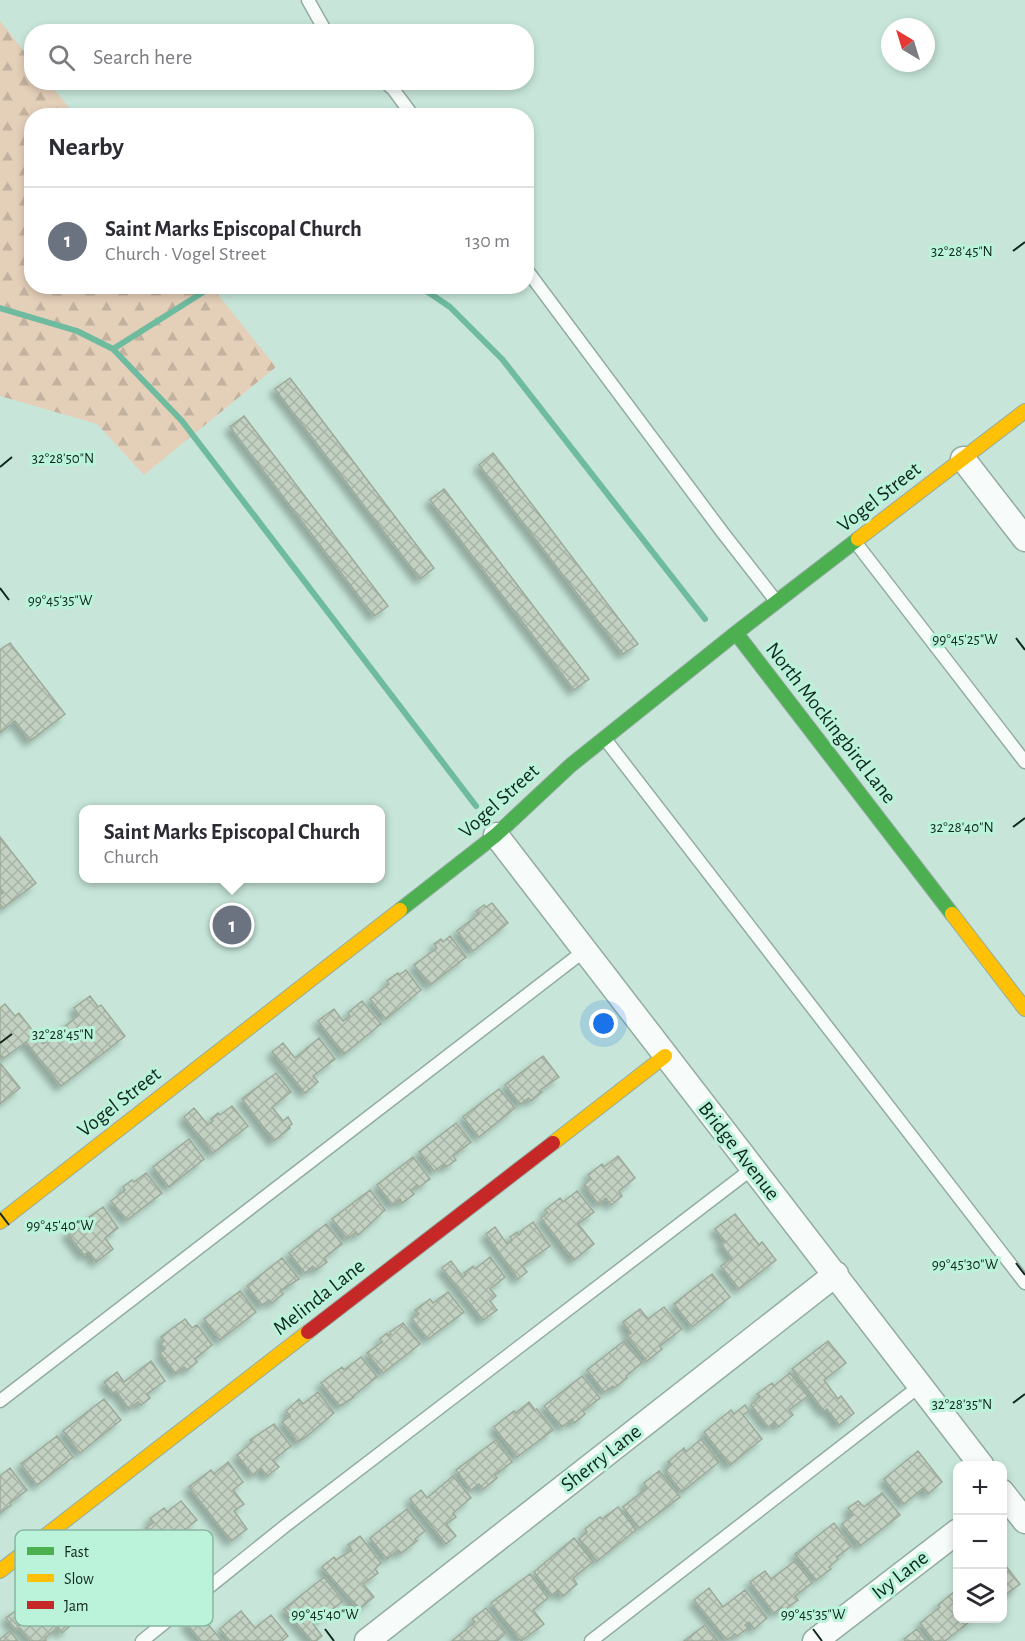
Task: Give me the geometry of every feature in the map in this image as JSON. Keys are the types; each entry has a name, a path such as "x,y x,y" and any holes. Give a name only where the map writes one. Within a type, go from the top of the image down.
{"street":[{"name":"Vogel Street","path":"0,1222 496,836 571,765 736,633 1025,411"},
{"path":"963,459 1025,539"},
{"name":"North Mockingbird Lane","path":"736,633 1025,1009"},
{"name":"Bridge Avenue","path":"496,836 978,1461"},
{"name":"Melinda Lane","path":"53,1530 665,1056"},
{"name":"Sherry Lane","path":"367,1641 836,1274"},
{"path":"1007,1499 1025,1521"},
{"name":"Ivy Lane","path":"815,1641 953,1534"},
{"name":"Melinda Lane","path":"0,1571 15,1559"}],"lane":[{"path":"308,0 322,24"},
{"path":"394,90 407,108"},
{"path":"534,280 777,602"},
{"path":"855,542 1025,762"},
{"path":"604,738 1025,1283"},
{"path":"0,1401 584,951"},
{"path":"213,1584 285,1526 753,1168"},
{"path":"591,1641 921,1385"},
{"path":"142,1641 161,1626"}],"green space":[{"path":"0,21 24,51 24,90 55,90 69,108 24,108 24,294 218,294 276,367 144,475 97,424 0,396"}],"building":[{"path":"290,378 434,568 420,579 275,389"},
{"path":"244,416 388,606 374,616 230,427"},
{"path":"493,453 638,644 623,654 479,465"},
{"path":"444,489 589,679 574,690 430,500"},
{"path":"10,643 65,714 30,741 15,721 0,733 0,650"},
{"path":"0,837 36,883 3,908 0,904 0,895 3,893 0,889"},
{"path":"492,903 508,923 473,951 457,931 479,914 476,911"},
{"path":"450,936 466,957 430,985 414,965 437,948 434,944 441,939 443,942"},
{"path":"406,970 421,990 386,1019 370,999 389,984 387,981"},
{"path":"90,996 98,1007 101,1005 125,1036 61,1086 26,1042 4,1058 2,1056 0,1058 0,1008 5,1004 15,1016 19,1013 43,1044 79,1015 74,1008"},
{"path":"362,1001 381,1024 344,1054 318,1021 334,1009 343,1021 350,1016 348,1013"},
{"path":"319,1038 335,1059 313,1076 318,1082 305,1093 272,1052 283,1043 295,1058"},
{"path":"543,1056 559,1077 540,1090 542,1092 531,1101 529,1098 520,1104 505,1085"},
{"path":"0,1063 20,1088 0,1104"},
{"path":"276,1073 291,1092 272,1107 283,1121 288,1117 292,1124 274,1141 242,1099"},
{"path":"499,1089 515,1108 479,1137 463,1117"},
{"path":"232,1106 248,1126 213,1153 184,1117 194,1108 208,1125 218,1113 220,1115"},
{"path":"456,1123 471,1142 453,1156 456,1160 434,1171 419,1152"},
{"path":"189,1139 204,1159 169,1187 153,1167"},
{"path":"618,1156 635,1178 619,1191 622,1196 611,1205 606,1198 598,1204 584,1185 591,1179 588,1175 602,1164 604,1167"},
{"path":"413,1157 430,1179 411,1190 414,1194 402,1203 400,1199 393,1205 377,1185"},
{"path":"146,1173 162,1193 127,1220 111,1201 125,1190 123,1187"},
{"path":"370,1190 385,1210 358,1235 356,1232 347,1239 332,1219"},
{"path":"577,1191 594,1212 578,1224 594,1244 574,1260 541,1218 548,1213 545,1210 560,1198 563,1202"},
{"path":"103,1207 118,1228 105,1238 113,1249 96,1262 89,1252 84,1255 67,1233"},
{"path":"735,1214 759,1245 762,1242 776,1260 739,1289 721,1266 732,1258 721,1244 725,1241 715,1229"},
{"path":"533,1222 550,1246 522,1266 527,1272 518,1279 486,1234 495,1227 507,1244 512,1240 510,1237 517,1232 519,1235"},
{"path":"326,1224 342,1244 324,1258 327,1262 316,1270 313,1266 305,1273 289,1253"},
{"path":"490,1257 505,1277 490,1289 496,1296 490,1301 497,1310 483,1320 442,1268 451,1261 463,1277 466,1275 464,1273 473,1266 475,1269"},
{"path":"282,1258 299,1279 280,1291 283,1294 272,1303 269,1300 262,1305 247,1286"},
{"path":"712,1274 730,1297 692,1327 674,1304"},
{"path":"240,1291 256,1312 220,1340 204,1319"},
{"path":"448,1292 464,1312 428,1339 412,1319 419,1314 415,1310 430,1299 433,1303"},
{"path":"664,1307 682,1329 660,1346 662,1349 647,1361 627,1336 631,1333 623,1322 640,1309 648,1319"},
{"path":"185,1319 192,1328 197,1325 212,1345 195,1359 197,1362 187,1370 184,1367 176,1374 160,1353 165,1349 161,1344 164,1341 161,1337"},
{"path":"403,1323 420,1344 383,1373 367,1353 382,1342 380,1339 387,1333 389,1336 390,1332"},
{"path":"624,1341 642,1363 614,1388 613,1386 604,1392 587,1370"},
{"path":"828,1341 846,1363 824,1380 838,1399 841,1396 854,1413 839,1425 827,1409 824,1411 792,1369"},
{"path":"361,1357 377,1377 340,1406 321,1383 342,1367 344,1370"},
{"path":"151,1361 165,1381 147,1394 150,1398 141,1405 138,1402 129,1409 116,1391 113,1393 104,1382 117,1372 124,1382"},
{"path":"790,1373 808,1396 789,1410 793,1415 778,1427 775,1422 768,1427 751,1405 760,1397 757,1394 772,1383 774,1386"},
{"path":"582,1376 600,1398 583,1411 585,1414 574,1423 572,1419 562,1427 544,1406"},
{"path":"318,1392 334,1413 298,1442 282,1422 290,1416 286,1411 299,1399 303,1404"},
{"path":"104,1399 121,1420 80,1453 63,1431"},
{"path":"529,1402 553,1430 517,1457 494,1427"},
{"path":"745,1405 749,1411 743,1415 762,1439 730,1465 704,1432 731,1410 734,1414"},
{"path":"274,1424 291,1446 273,1460 279,1467 267,1476 261,1468 253,1475 237,1455 252,1442 250,1440"},
{"path":"57,1436 73,1457 37,1485 21,1464"},
{"path":"701,1439 719,1462 682,1492 665,1471 671,1465 668,1462 684,1448 686,1452"},
{"path":"496,1440 512,1462 495,1475 497,1478 483,1489 479,1484 471,1490 456,1470"},
{"path":"918,1451 942,1482 928,1494 923,1488 904,1504 884,1479"},
{"path":"228,1462 243,1482 233,1490 244,1504 234,1511 247,1529 231,1541 189,1487 211,1470 214,1474"},
{"path":"10,1468 27,1490 0,1513 0,1476"},
{"path":"659,1471 680,1497 639,1528 623,1507 647,1488 644,1483"},
{"path":"453,1476 471,1498 453,1513 456,1517 446,1524 456,1536 446,1544 410,1499 421,1490 427,1498"},
{"path":"882,1493 900,1515 860,1546 842,1524 853,1515 848,1508 858,1501 864,1507"},
{"path":"181,1501 197,1520 184,1530 148,1530 146,1528 153,1523 150,1519 164,1508 167,1512"},
{"path":"618,1507 636,1530 597,1561 579,1539 587,1532 585,1529"},
{"path":"407,1509 425,1531 415,1539 417,1541 401,1553 398,1550 387,1559 370,1538"},
{"path":"834,1523 851,1546 837,1557 838,1559 829,1567 831,1569 816,1580 795,1554"},
{"path":"360,1536 381,1563 375,1569 378,1573 363,1584 374,1597 359,1609 322,1567 334,1557 336,1560 352,1550 348,1545"},
{"path":"574,1538 593,1562 573,1578 577,1584 563,1596 558,1590 552,1595 534,1572"},
{"path":"795,1561 812,1583 795,1596 798,1600 784,1610 782,1607 774,1613 750,1582 765,1571 771,1579"},
{"path":"1007,1567 1020,1584 1007,1593"},
{"path":"530,1574 548,1598 533,1610 544,1624 521,1641 491,1603"},
{"path":"324,1577 343,1601 313,1624 322,1636 312,1641 284,1609"},
{"path":"709,1588 723,1607 745,1590 767,1618 754,1629 749,1622 745,1625 748,1628 727,1640 694,1600"},
{"path":"953,1593 953,1623 968,1623 945,1641 934,1641 920,1623 940,1607 938,1605"},
{"path":"486,1608 506,1633 497,1641 452,1641 475,1622 472,1619"},
{"path":"15,1611 15,1626 69,1627 62,1633 58,1627 45,1638 45,1641 30,1641 6,1618"},
{"path":"241,1611 255,1628 271,1615 288,1636 282,1641 230,1641 220,1629"},
{"path":"705,1625 718,1641 684,1641"},
{"path":"188,1626 210,1626 222,1641 201,1641"},
{"path":"917,1629 926,1641 905,1641 904,1639"},
{"path":"10,1631 18,1641 0,1641 0,1639"}],"waterway":[{"path":"113,349 200,294"},
{"path":"431,294 450,307 502,359 705,619"},
{"path":"0,308 77,331 113,349 182,421 476,806"}],"traffic: fast":[{"path":"400,910 496,835 571,765 858,539"},
{"path":"736,633 952,914"}],"traffic: slow":[{"path":"858,539 1025,411"},
{"path":"0,1222 400,910"},
{"path":"952,914 1025,1009"},
{"path":"553,1143 665,1056"},
{"path":"53,1530 308,1332"},
{"path":"0,1571 15,1559"}],"traffic: jam":[{"path":"308,1332 553,1143"}],"place":[{"name":"Saint Marks Episcopal Church","path":"232,925"}]}
